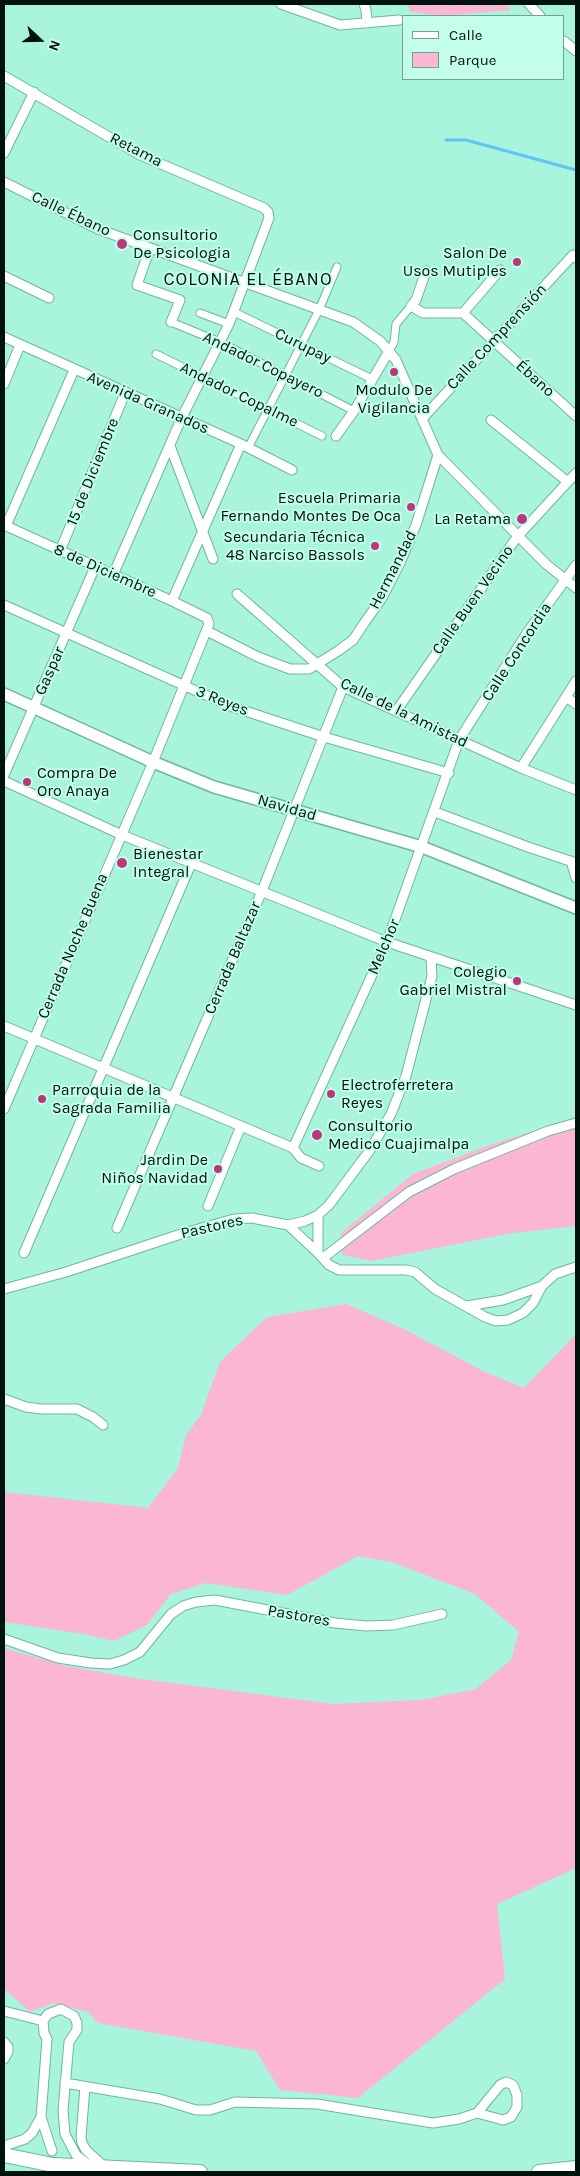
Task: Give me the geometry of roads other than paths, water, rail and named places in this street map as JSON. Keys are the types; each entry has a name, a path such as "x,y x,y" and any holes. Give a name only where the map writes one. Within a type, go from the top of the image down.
{"main road":[{"path":"4,2155 53,2165 200,2172"},
{"path":"539,2172 576,2168"}],"street":[{"path":"281,4 340,25 400,20"},
{"path":"364,4 367,24"},
{"path":"529,4 539,15"},
{"path":"569,44 576,51"},
{"name":"Retama","path":"4,76 140,155 264,208 268,212 269,218 246,282"},
{"path":"4,153 34,92"},
{"name":"Calle Ébano","path":"4,182 98,229 353,322 383,344 396,360 438,455 517,537 564,580 576,588"},
{"path":"150,248 137,285 180,300 170,322"},
{"name":"Calle Comprensión","path":"422,419 575,257"},
{"path":"172,601 203,530 245,446 267,410 319,310 337,267"},
{"path":"411,306 423,313 463,313 500,270"},
{"path":"336,436 354,411 394,342 396,324 416,300 426,271"},
{"path":"4,276 49,298"},
{"path":"113,575 182,417 222,343 246,282"},
{"name":"Curupay","path":"234,312 372,379"},
{"path":"200,313 230,324"},
{"name":"Ébano","path":"463,313 576,416"},
{"name":"Andador Copayero","path":"170,322 222,343 354,411"},
{"name":"Avenida Granados","path":"4,337 245,446 292,470"},
{"path":"4,384 20,345"},
{"name":"Andador Copalme","path":"156,354 322,436"},
{"path":"5,526 74,370"},
{"name":"15 de Diciembre","path":"60,551 125,392"},
{"path":"491,420 568,482"},
{"path":"170,446 213,559"},
{"name":"Hermandad","path":"318,664 352,640 382,598 400,563 416,525 438,455"},
{"name":"Calle Buen Vecino","path":"397,710 517,537 576,473"},
{"name":"8 de Diciembre","path":"5,526 207,618"},
{"name":"Calle Concordia","path":"459,740 528,633 564,580 576,566"},
{"name":"Gaspar","path":"4,775 95,567"},
{"name":"Calle de la Amistad","path":"237,594 343,687 521,768 576,790"},
{"name":"3 Reyes","path":"4,605 230,706 324,737 450,772"},
{"name":"Cerrada Noche Buena","path":"4,1109 208,631 209,624 207,618"},
{"path":"208,631 258,657 290,669 309,669 318,664"},
{"path":"521,768 576,681"},
{"name":"Cerrada Baltazar","path":"117,1228 262,891 343,687"},
{"name":"Navidad","path":"4,694 153,762 214,787 422,847 576,908"},
{"path":"566,697 576,704"},
{"name":"Melchor","path":"293,1148 387,942 450,772 459,740"},
{"path":"4,781 122,835 387,942 430,958 576,1005"},
{"path":"435,812 574,862 576,878"},
{"path":"24,1253 192,864"},
{"name":"Pastores","path":"4,1288 66,1272 184,1233 234,1219 252,1218 288,1225 305,1221 318,1215 328,1205 370,1150 391,1114 406,1076 432,976 430,958"},
{"path":"4,1026 293,1148 301,1158 319,1166"},
{"path":"321,1255 408,1192 454,1169 548,1131 576,1123"},
{"path":"208,1206 241,1126"},
{"path":"318,1215 321,1255"},
{"path":"288,1225 339,1270 406,1270 416,1272 435,1289 467,1306 484,1318 496,1321 508,1320 523,1313 533,1303 542,1286 555,1274 576,1267"},
{"path":"467,1306 503,1300 542,1286"},
{"path":"4,1400 41,1409 77,1410 93,1417 103,1425"},
{"name":"Pastores","path":"4,1639 58,1658 110,1664 140,1652 171,1614 183,1606 196,1602 215,1600 366,1626 393,1625 442,1614"},
{"path":"52,2151 41,2117 47,2039 44,2033 43,2021 54,2010 61,2010 74,2016 77,2023 77,2030 69,2042 63,2110 65,2134 76,2155 98,2167"},
{"path":"4,2011 43,2021"},
{"path":"4,2042 8,2047 8,2052 4,2059"},
{"path":"65,2083 160,2099 196,2110 210,2110 235,2102 317,2104 433,2123 459,2119 477,2113 500,2085 506,2082 512,2085 517,2095 517,2107 511,2117 503,2120 477,2113"},
{"path":"85,2087 82,2144 98,2167"},
{"path":"4,2146 26,2139 32,2133 41,2117"}],"waterway":[{"path":"446,140 466,140 576,170"}],"place":[{"name":"Consultorio De Psicologia","path":"122,244"},
{"name":"Salon De Usos Mutiples","path":"517,262"},
{"name":"Modulo De Vigilancia","path":"394,372"},
{"name":"Escuela Primaria Fernando Montes De Oca","path":"411,507"},
{"name":"La Retama","path":"522,519"},
{"name":"Secundaria Técnica 48 Narciso Bassols","path":"375,546"},
{"name":"Compra De Oro Anaya","path":"27,782"},
{"name":"Bienestar Integral","path":"122,863"},
{"name":"Colegio Gabriel Mistral","path":"517,981"},
{"name":"Electroferretera Reyes","path":"331,1094"},
{"name":"Parroquia de la Sagrada Familia","path":"42,1099"},
{"name":"Consultorio Medico Cuajimalpa","path":"317,1135"},
{"name":"Jardin De Niños Navidad","path":"218,1169"}],"district":[{"name":"COLONIA EL ÉBANO","path":"248,280"}]}
